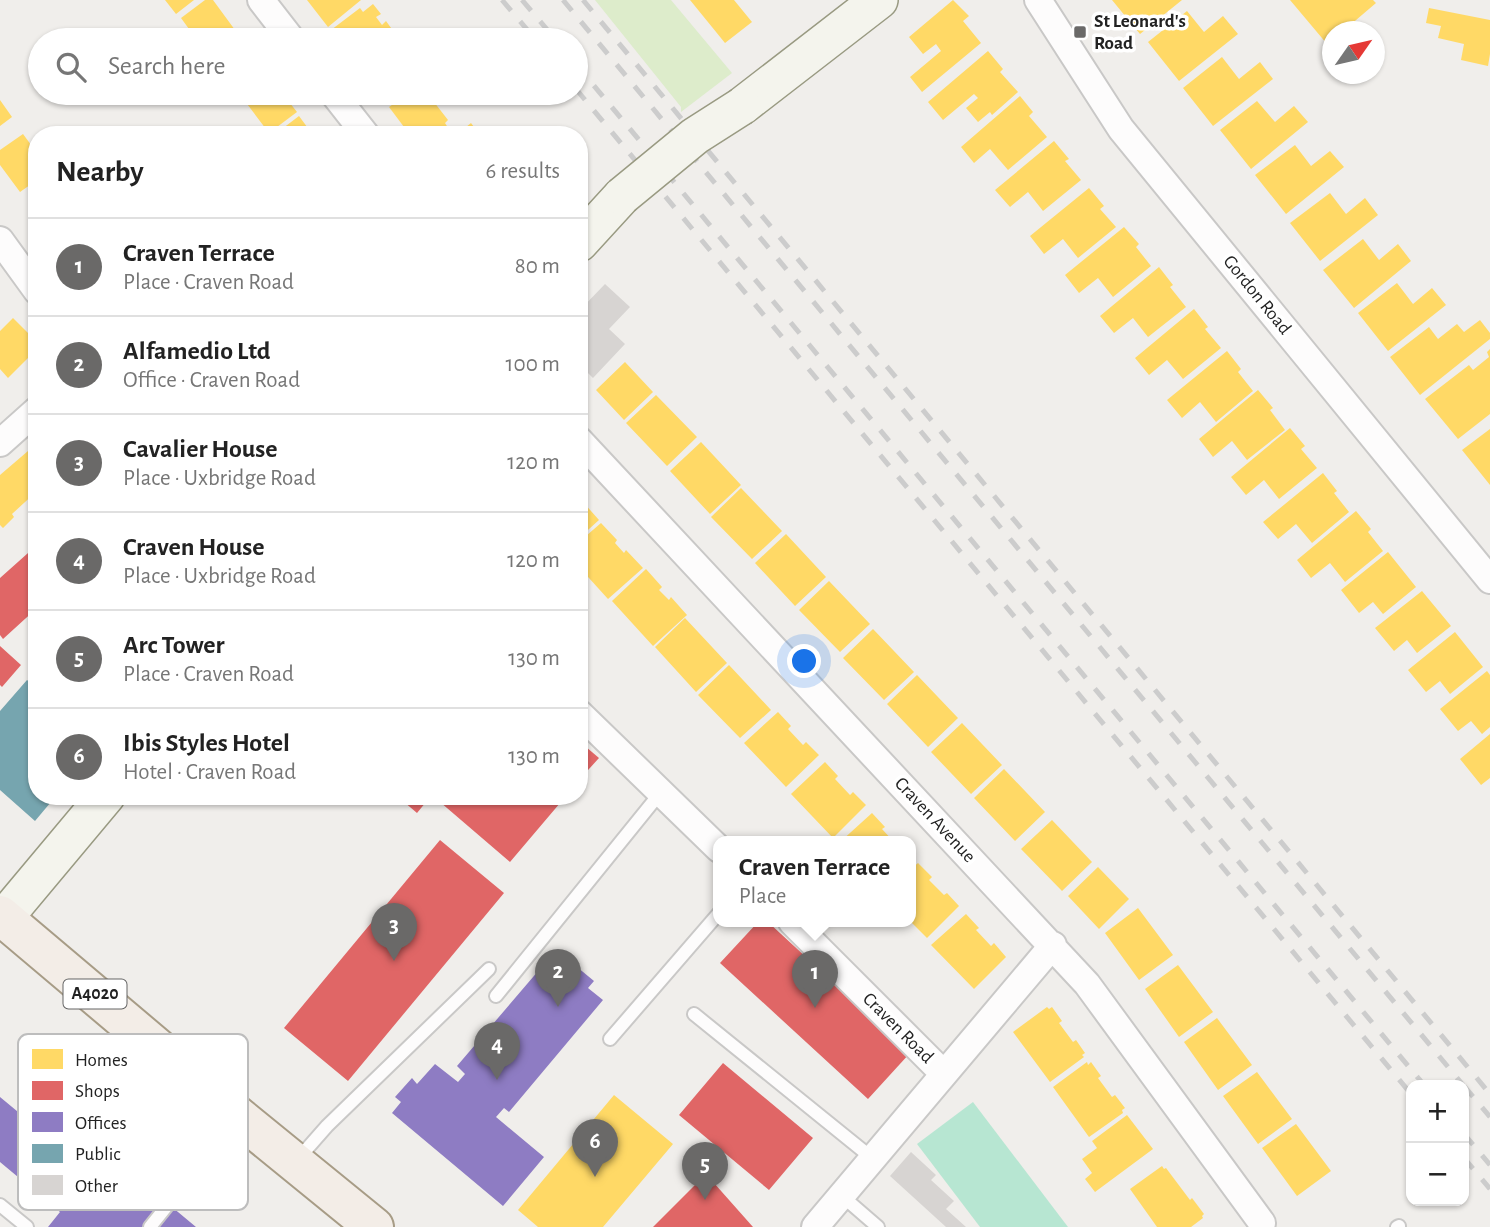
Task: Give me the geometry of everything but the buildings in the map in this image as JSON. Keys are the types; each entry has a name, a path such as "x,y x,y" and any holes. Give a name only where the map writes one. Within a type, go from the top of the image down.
{"main road":[{"name":"A4020","path":"6,923 139,1034"},
{"name":"A4020","path":"248,1124 369,1225"}],"street":[{"path":"588,233 622,197 695,136 742,106 879,0"},
{"name":"Gordon Road","path":"1038,0 1121,129 1490,580"},
{"path":"265,1 284,28"},
{"path":"342,105 359,126"},
{"path":"0,240 28,279"},
{"path":"0,443 28,418"},
{"name":"Craven Avenue","path":"588,450 1087,984 1262,1225"},
{"path":"588,722 713,843"},
{"path":"6,923 99,805"},
{"name":"Craven Road","path":"797,927 944,1074"},
{"name":"Craven Road","path":"814,1227 1053,946"}],"lane":[{"path":"496,996 662,792"},
{"path":"610,1039 713,920"},
{"path":"296,1162 327,1126 489,969"},
{"path":"694,1014 872,1158"},
{"path":"841,1195 878,1227"},
{"path":"0,1205 27,1227"},
{"path":"150,1227 164,1210"}],"green space":[{"path":"595,0 671,0 732,73 681,112 681,107"},
{"path":"973,1102 1068,1227 980,1227 917,1144"}],"railway":[{"path":"502,0 526,28"},
{"path":"522,0 546,28"},
{"path":"563,0 586,28"},
{"path":"583,0 1490,1094"},
{"path":"588,30 1459,1080"},
{"path":"588,78 1420,1080"},
{"path":"588,103 1406,1088"},
{"path":"1469,1092 1490,1117"},
{"path":"1469,1140 1490,1165"},
{"path":"1469,1164 1490,1189"}],"place":[{"name":"St Leonard's Road","path":"1080,32"},
{"name":"Cavalier House","path":"394,961"},
{"name":"Alfamedio Ltd","path":"558,1007"},
{"name":"Craven Terrace","path":"815,1008"},
{"name":"Craven House","path":"497,1080"},
{"name":"Ibis Styles Hotel","path":"595,1177"},
{"name":"Arc Tower","path":"705,1200"}]}
